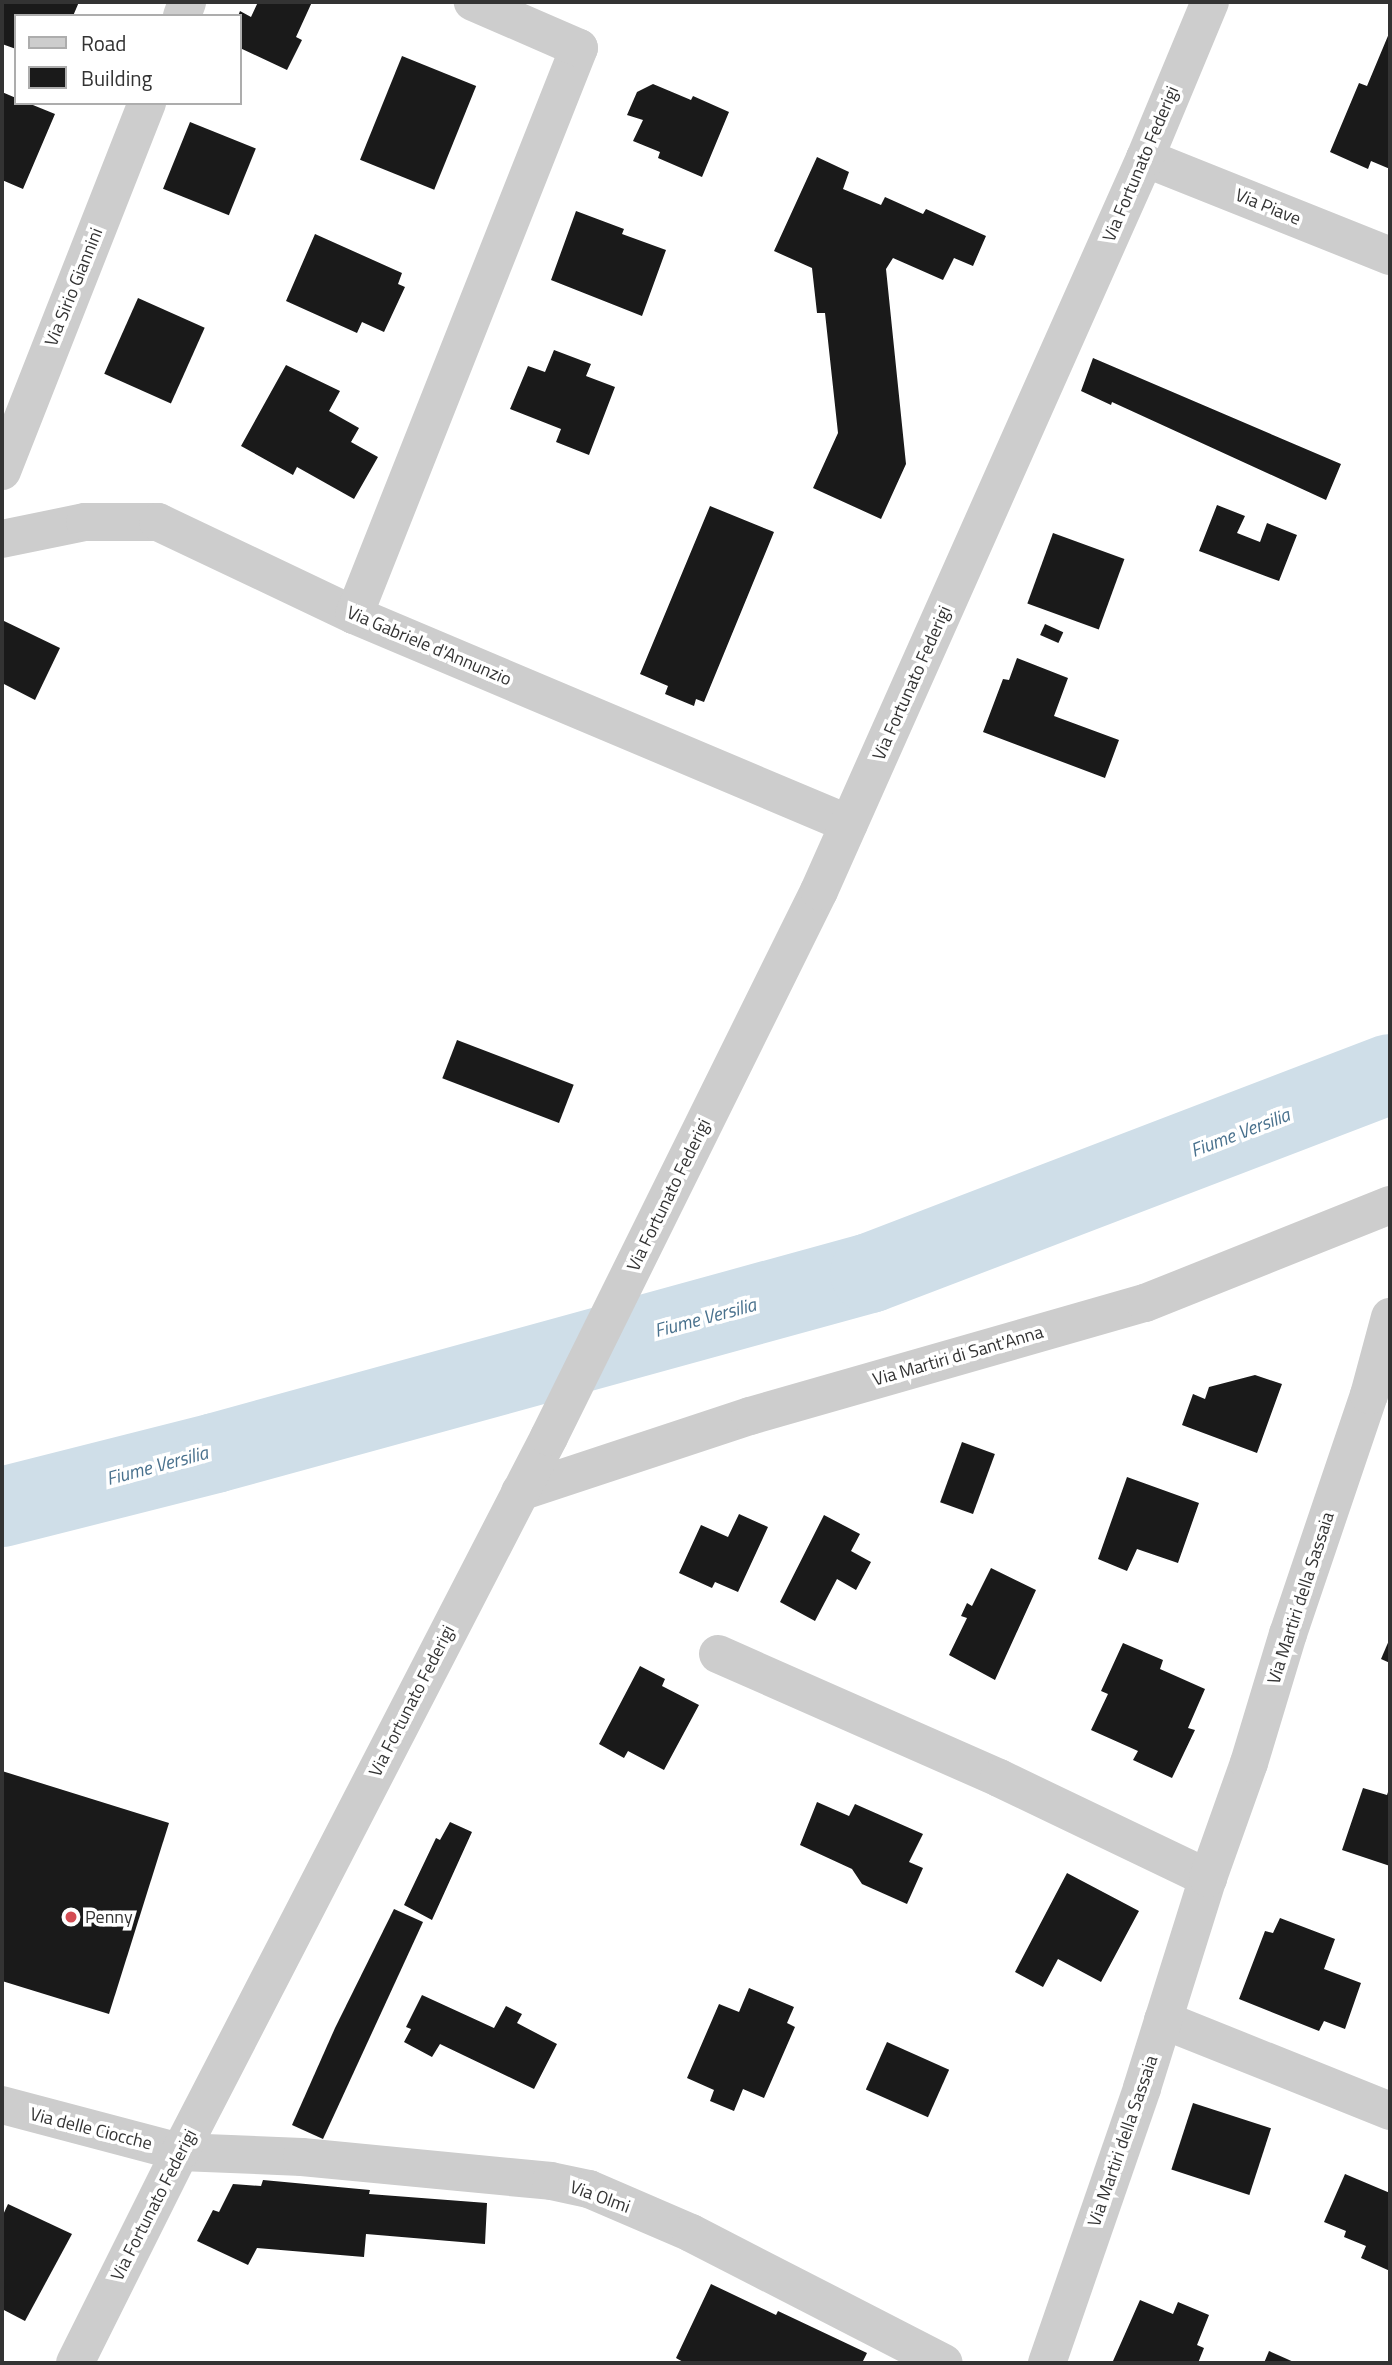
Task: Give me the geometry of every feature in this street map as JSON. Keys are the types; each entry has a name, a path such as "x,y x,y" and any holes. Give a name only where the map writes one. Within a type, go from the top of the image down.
{"street":[{"path":"354,615 579,48 473,2"},
{"name":"Via Fortunato Federigi","path":"75,2363 180,2152 550,1437 849,824 1145,158 1210,2"},
{"name":"Via Sirio Giannini","path":"2,471 146,105"},
{"name":"Via Piave","path":"1145,158 1390,256"},
{"name":"Via Gabriele d'Annunzio","path":"2,539 85,522 158,523 354,615 849,824"},
{"name":"Via Martiri di Sant'Anna","path":"520,1492 750,1416 1145,1303 1390,1205"},
{"name":"Via Martiri della Sassaia","path":"1047,2363 1208,1878 1249,1763 1368,1395 1390,1317"},
{"path":"718,1654 999,1778 1208,1878"},
{"path":"1163,2020 1390,2111"},
{"name":"Via delle Ciocche","path":"2,2105 180,2152"},
{"name":"Via Olmi","path":"180,2152 302,2157 551,2181 589,2189 691,2233 944,2363"}],"building":[{"path":"2,2 79,2 74,14 14,14 14,48 2,44"},
{"path":"258,2 312,2 296,37 302,40 287,70 242,49 242,14 239,14 240,11 251,17"},
{"path":"1390,31 1390,169 1371,161 1368,169 1330,152 1359,83 1367,86"},
{"path":"402,56 476,86 434,190 360,160"},
{"path":"653,84 691,100 693,96 729,112 702,177 658,158 660,152 633,141 643,120 627,115 637,92"},
{"path":"2,92 14,97 14,105 33,105 55,114 23,189 2,180"},
{"path":"190,122 256,149 229,215 163,189"},
{"path":"817,157 849,172 843,189 881,205 885,197 923,214 926,209 986,236 973,266 954,258 943,280 893,258 886,269 906,464 881,519 813,488 838,433 825,313 817,313 812,268 774,251"},
{"path":"576,211 624,229 622,234 666,250 642,316 551,280"},
{"path":"315,234 402,273 398,284 405,287 384,332 362,322 357,333 286,301"},
{"path":"138,298 205,328 171,404 104,374"},
{"path":"554,350 591,364 586,376 615,387 589,455 556,442 561,429 510,409 528,366 545,372"},
{"path":"1093,358 1341,464 1326,500 1112,402 1111,405 1081,391"},
{"path":"286,365 340,391 329,411 359,428 351,442 378,457 354,499 297,467 293,475 241,446"},
{"path":"1217,505 1245,516 1237,533 1260,542 1267,523 1297,535 1279,581 1199,551"},
{"path":"710,506 774,532 704,702 696,699 694,706 665,694 668,686 640,674"},
{"path":"1053,533 1124,559 1099,629 1027,603"},
{"path":"2,620 60,648 35,700 2,683"},
{"path":"1045,624 1063,632 1058,643 1040,635"},
{"path":"1017,658 1068,678 1054,716 1119,740 1105,778 983,732 1003,679 1009,680"},
{"path":"457,1040 574,1085 559,1123 442,1078"},
{"path":"1255,1375 1282,1384 1257,1453 1182,1425 1193,1394 1205,1399 1209,1387"},
{"path":"962,1442 995,1454 973,1514 940,1502"},
{"path":"1127,1477 1199,1503 1178,1563 1137,1549 1127,1571 1098,1559"},
{"path":"739,1514 768,1527 738,1592 715,1582 712,1588 679,1573 701,1525 728,1537"},
{"path":"824,1515 860,1534 851,1551 871,1562 856,1590 837,1579 815,1621 780,1602"},
{"path":"991,1568 1036,1590 995,1680 949,1655 967,1618 961,1616 967,1603 972,1606"},
{"path":"1390,1638 1390,1663 1381,1659"},
{"path":"1123,1643 1163,1660 1160,1669 1205,1689 1188,1728 1195,1730 1172,1778 1133,1760 1138,1751 1091,1730 1108,1694 1101,1691"},
{"path":"640,1666 665,1679 662,1686 699,1705 664,1770 628,1751 624,1758 599,1744"},
{"name":"Penny","path":"2,1771 169,1823 109,2014 2,1981"},
{"path":"1390,1786 1390,1866 1342,1850 1363,1788 1387,1795"},
{"path":"817,1802 849,1816 855,1804 923,1834 909,1862 923,1868 907,1904 862,1884 852,1869 800,1845"},
{"path":"450,1822 472,1832 432,1920 404,1905 436,1838 440,1840"},
{"path":"1067,1873 1139,1911 1101,1982 1058,1959 1043,1987 1015,1972"},
{"path":"394,1909 423,1922 323,2139 292,2125 335,2028"},
{"path":"1280,1918 1335,1939 1324,1969 1361,1983 1345,2029 1324,2021 1319,2031 1239,1999 1265,1931 1273,1933"},
{"path":"749,1988 794,2007 787,2023 795,2027 764,2098 743,2089 734,2111 710,2101 714,2090 687,2078 719,2004 739,2012"},
{"path":"422,1995 494,2028 506,2006 522,2014 517,2023 557,2044 534,2089 440,2044 432,2057 404,2042 411,2029 406,2027"},
{"path":"887,2042 949,2070 928,2117 866,2090"},
{"path":"1193,2103 1271,2128 1249,2195 1171,2170"},
{"path":"1345,2174 1390,2193 1390,2271 1361,2258 1366,2246 1344,2237 1346,2231 1324,2222"},
{"path":"263,2180 370,2190 369,2194 487,2203 485,2244 366,2234 364,2257 257,2248 248,2265 197,2241 213,2210 219,2212 233,2184 261,2186"},
{"path":"8,2204 72,2234 25,2321 2,2309 2,2217"},
{"path":"711,2284 776,2315 778,2311 867,2353 862,2363 685,2363 676,2358"},
{"path":"1140,2300 1173,2314 1178,2302 1209,2315 1197,2345 1204,2348 1198,2363 1113,2361"},
{"path":"1269,2351 1296,2363 1264,2363"}],"waterway":[{"name":"Fiume Versilia","path":"2,1507 215,1453 870,1273 1390,1074"}],"place":[{"name":"Penny","path":"71,1917"}]}
